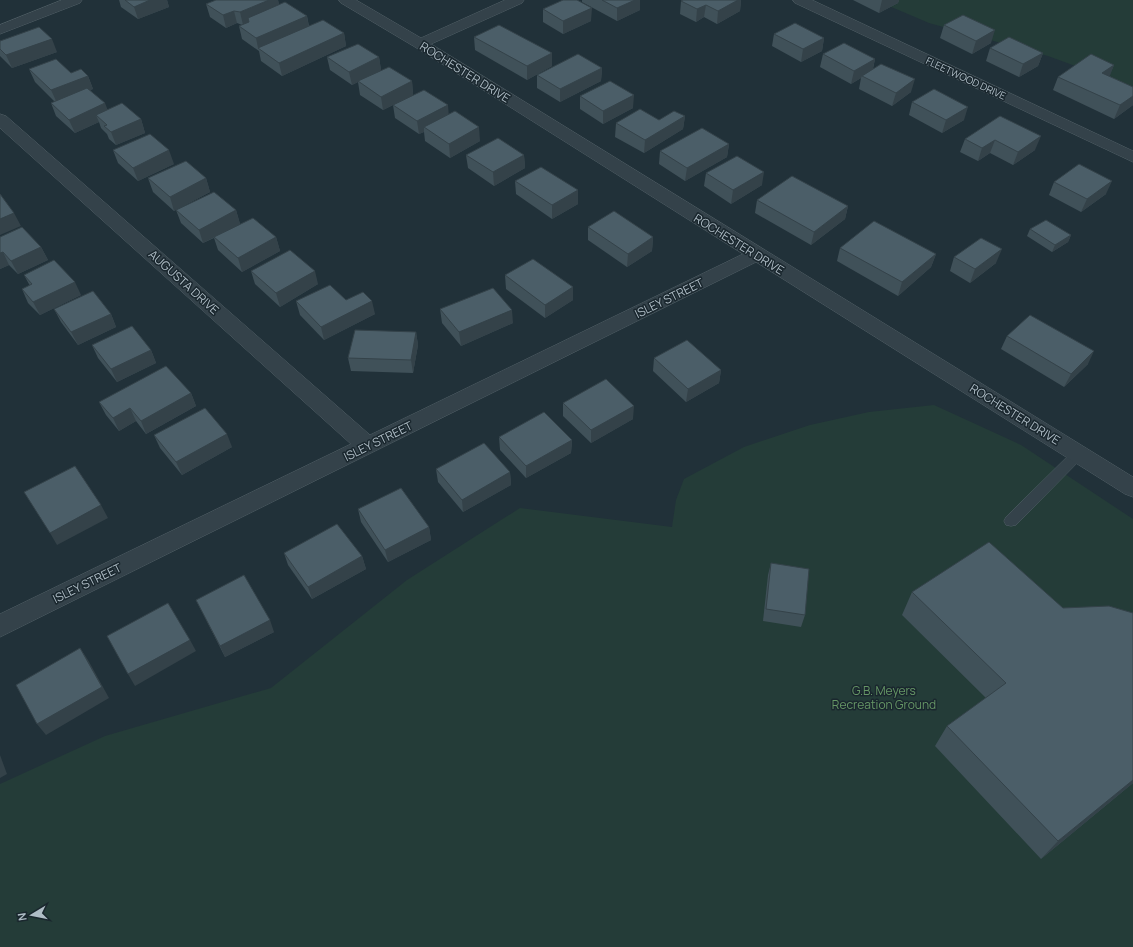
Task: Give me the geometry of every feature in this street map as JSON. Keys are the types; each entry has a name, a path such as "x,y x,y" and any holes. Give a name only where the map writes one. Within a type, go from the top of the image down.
{"street":[{"path":"0,30 75,0"},
{"name":"ROCHESTER DRIVE","path":"346,0 420,44 756,255 1079,453 1133,488"},
{"path":"420,44 517,0"},
{"name":"FLEETWOOD DRIVE","path":"800,0 1133,157"},
{"name":"AUGUSTA DRIVE","path":"0,119 368,446"},
{"name":"ISLEY STREET","path":"0,626 756,255"}],"lane":[{"path":"1011,521 1079,453"}],"green space":[{"path":"875,0 1133,0 1133,87 1048,56 929,23"},
{"name":"G.B. Meyers Recreation Ground","path":"934,405 1021,445 1133,519 1133,947 0,947 0,784 105,736 271,688 407,580 520,508 672,527 676,500 684,479 744,447 810,425 869,412"}],"building":[{"path":"125,0 150,0 134,7"},
{"path":"216,0 269,0 240,12 234,11 223,15 206,4"},
{"path":"563,0 577,0 592,8 563,21 543,9"},
{"path":"602,0 635,0 617,8"},
{"path":"738,0 718,11 706,5 697,9 681,1"},
{"path":"285,2 307,16 256,38 239,26 249,22 248,18"},
{"path":"963,15 995,30 976,41 944,25"},
{"path":"323,20 344,33 279,63 258,48"},
{"path":"795,23 824,38 803,49 774,34"},
{"path":"499,25 552,53 527,66 474,37"},
{"path":"39,27 52,39 6,55 0,49 0,41"},
{"path":"1009,37 1043,53 1023,64 990,48"},
{"path":"844,43 875,59 854,71 823,54"},
{"path":"358,44 379,57 349,72 327,57"},
{"path":"578,54 602,68 560,89 537,75"},
{"path":"1091,54 1114,65 1102,73 1133,87 1133,96 1120,105 1058,77"},
{"path":"56,59 71,73 81,69 88,76 51,90 29,69"},
{"path":"881,64 915,79 896,93 862,76"},
{"path":"389,67 412,81 381,97 358,81"},
{"path":"610,81 634,95 603,111 580,96"},
{"path":"87,88 105,103 69,120 51,103"},
{"path":"934,89 968,107 946,120 912,102"},
{"path":"424,90 448,105 417,121 393,105"},
{"path":"122,103 141,119 111,132 104,126 107,125 96,115"},
{"path":"640,109 659,120 674,111 685,116 645,140 616,123"},
{"path":"455,111 479,127 449,144 424,127"},
{"path":"1000,116 1041,136 1018,152 995,140 982,148 965,139"},
{"path":"702,128 729,144 687,168 660,151"},
{"path":"150,134 169,150 133,168 113,150"},
{"path":"498,138 524,155 493,172 466,155"},
{"path":"737,156 764,172 733,190 706,173"},
{"path":"186,161 206,178 170,197 148,178"},
{"path":"1079,164 1112,181 1087,199 1054,182"},
{"path":"541,167 578,190 552,205 515,181"},
{"path":"792,176 848,206 814,232 757,200"},
{"path":"214,192 236,210 199,230 176,210"},
{"path":"0,194 14,213 0,219"},
{"path":"614,211 653,237 628,254 588,227"},
{"path":"253,218 276,237 238,258 214,237"},
{"path":"1046,220 1071,235 1055,245 1030,229"},
{"path":"874,221 936,254 902,282 840,248"},
{"path":"22,227 41,247 11,261 3,252 0,253 0,237"},
{"path":"981,238 1002,249 975,269 954,257"},
{"path":"290,250 315,271 276,293 251,271"},
{"path":"533,259 573,287 545,305 505,275"},
{"path":"54,260 75,282 33,302 22,289 32,284 24,275"},
{"path":"330,285 346,300 363,292 372,301 321,327 296,301"},
{"path":"493,288 512,310 459,332 440,309"},
{"path":"93,291 111,314 71,332 54,309"},
{"path":"1030,315 1094,351 1071,374 1007,336"},
{"path":"132,326 151,350 111,369 92,345"},
{"path":"355,330 416,332 411,360 348,358"},
{"path":"687,340 721,370 688,389 654,358"},
{"path":"166,366 191,393 141,421 130,408 113,418 99,402"},
{"path":"606,379 634,406 591,430 563,403"},
{"path":"205,408 227,434 176,462 154,435"},
{"path":"544,412 572,440 526,466 499,437"},
{"path":"484,443 510,472 462,500 436,469"},
{"path":"75,466 101,505 50,533 24,492"},
{"path":"401,488 429,527 385,550 358,509"},
{"path":"337,524 362,556 308,587 284,553"},
{"path":"989,542 1063,608 1109,606 1133,613 1133,780 1058,841 947,726 1006,683 912,592"},
{"path":"771,563 809,569 805,615 766,609"},
{"path":"244,575 270,620 220,646 196,600"},
{"path":"168,603 190,640 128,674 107,636"},
{"path":"80,648 102,687 37,724 16,685"}]}
